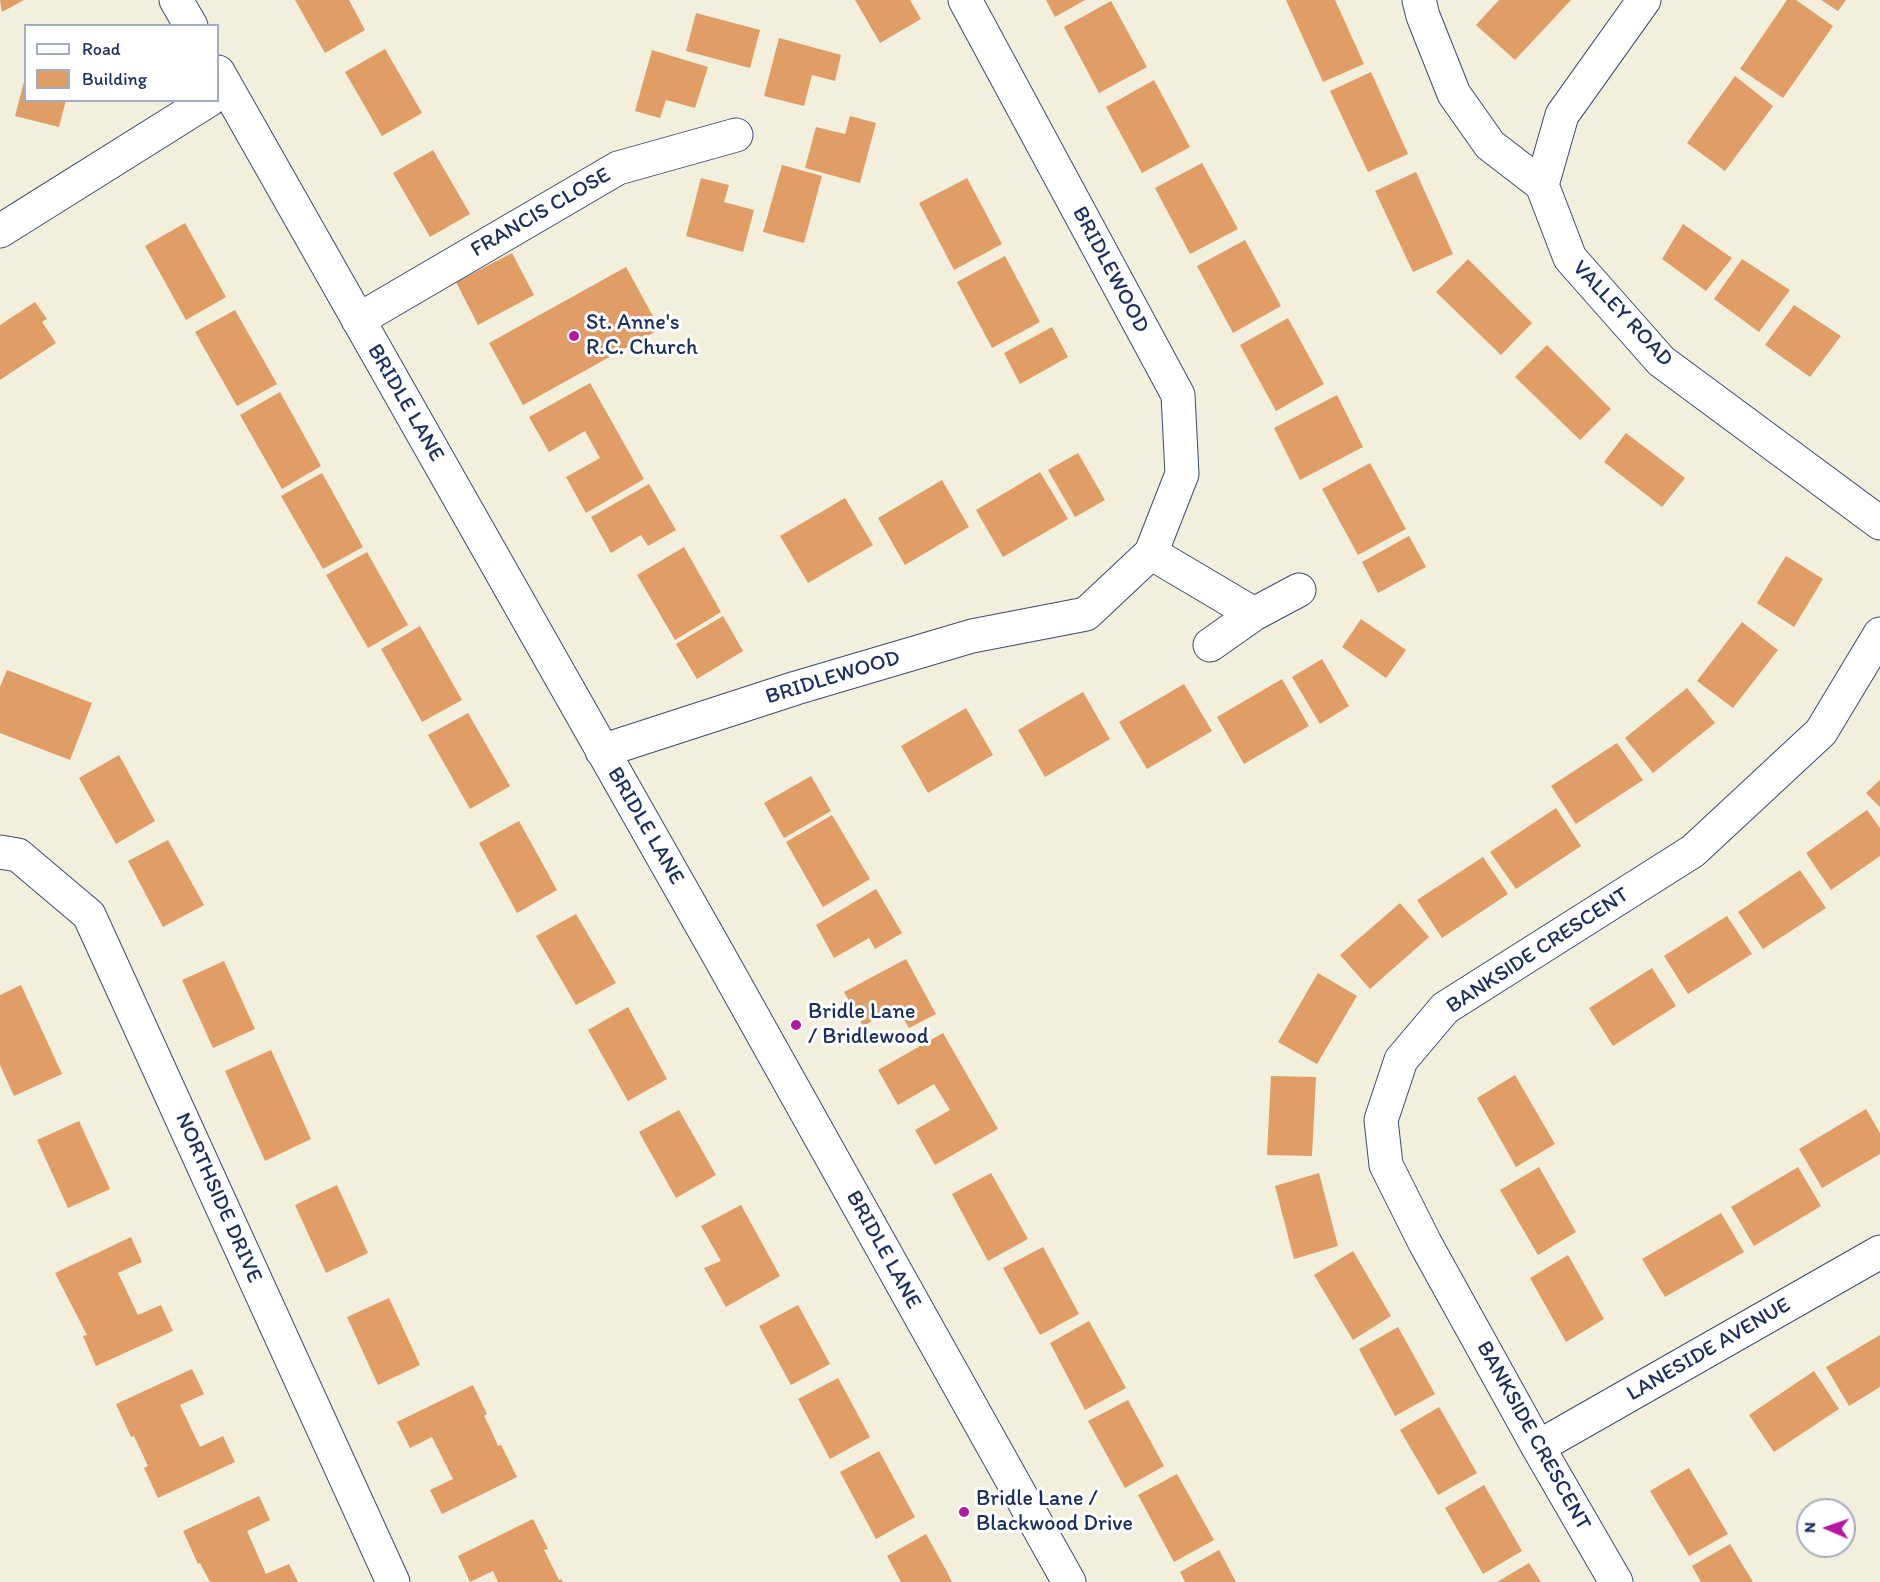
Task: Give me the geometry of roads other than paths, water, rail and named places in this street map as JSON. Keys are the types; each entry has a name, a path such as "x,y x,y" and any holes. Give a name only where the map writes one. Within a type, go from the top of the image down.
{"street":[{"path":"176,0 189,24"},
{"name":"BRIDLEWOOD","path":"602,751 795,688 972,636 1086,614 1152,553 1182,474 1178,395 964,0"},
{"path":"1419,0 1423,16 1454,94 1490,145 1542,185 1562,115 1644,0"},
{"name":"BRIDLE LANE","path":"219,91 358,320 1069,1582"},
{"path":"0,231 198,102"},
{"name":"FRANCIS CLOSE","path":"358,320 618,168 736,135"},
{"name":"VALLEY ROAD","path":"1542,185 1570,258 1661,361 1880,523"},
{"path":"1152,553 1254,614"},
{"path":"1210,645 1254,614 1299,590"},
{"name":"BANKSIDE CRESCENT","path":"1616,1582 1425,1243 1386,1165 1381,1120 1401,1060 1445,1008 1693,851 1821,732 1880,634"},
{"name":"NORTHSIDE DRIVE","path":"0,852 18,855 89,915 393,1582"},
{"name":"LANESIDE AVENUE","path":"1538,1447 1880,1252"}],"place":[{"name":"St. Anne's R.C. Church","path":"574,336"},
{"name":"Bridle Lane / Bridlewood","path":"796,1025"},
{"name":"Bridle Lane / Blackwood Drive","path":"964,1512"}]}
